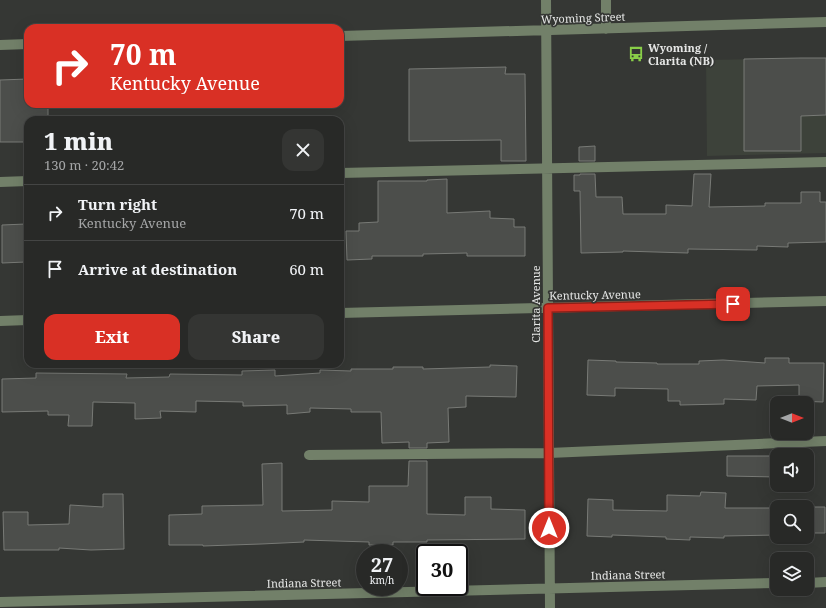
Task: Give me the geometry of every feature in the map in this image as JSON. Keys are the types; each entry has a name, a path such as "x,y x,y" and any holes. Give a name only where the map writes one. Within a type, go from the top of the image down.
{"street":[{"name":"Clarita Avenue","path":"546,0 550,608"},
{"path":"606,0 606,29"},
{"name":"Wyoming Street","path":"344,36 826,22"},
{"path":"0,45 24,44"},
{"path":"344,173 826,162"},
{"path":"0,182 24,181"},
{"name":"Kentucky Avenue","path":"344,313 826,301"},
{"path":"0,321 24,320"},
{"path":"309,455 549,453 826,441"},
{"path":"814,582 826,582"},
{"name":"Indiana Street","path":"0,602 770,583"}],"shaded area":[{"path":"826,58 826,153 707,156 706,60"}],"building":[{"path":"826,58 826,115 801,116 801,151 744,151 744,59"},
{"path":"506,67 505,74 525,74 526,161 501,161 501,140 409,141 409,69"},
{"path":"24,79 24,108 48,108 48,116 24,116 24,142 0,142 0,80"},
{"path":"595,146 595,161 579,161 579,147"},
{"path":"595,174 596,197 622,197 623,214 666,214 666,205 692,206 694,174 711,174 709,207 765,206 765,203 801,203 801,192 820,192 820,202 826,202 826,242 788,243 788,247 757,246 757,250 688,249 688,253 623,251 581,253 580,191 574,191 574,175"},
{"path":"447,179 447,213 490,211 490,218 514,219 514,227 525,227 525,256 467,256 467,253 423,254 423,256 372,256 372,259 347,260 346,231 359,231 359,223 378,222 378,181 427,181"},
{"path":"24,224 24,262 2,263 2,225"},
{"path":"765,358 789,358 789,363 824,363 823,402 814,402 814,396 799,396 799,385 757,386 756,400 724,399 724,404 680,405 680,401 668,401 668,389 615,388 615,396 587,395 588,360 657,364 699,364 699,361 723,360 765,363"},
{"path":"490,365 517,366 516,397 466,396 466,407 448,408 449,442 427,443 427,448 409,448 409,442 382,443 381,412 351,412 351,409 310,408 310,412 287,414 287,405 243,406 243,402 196,401 196,412 160,411 161,418 135,419 135,403 93,402 92,426 68,426 69,415 48,415 48,411 2,412 2,379 36,378 36,373 127,374 126,378 169,377 170,374 242,375 242,371 275,370 275,376 320,373 320,370 351,371 351,369 393,369 393,367 423,367 423,369 490,367"},
{"path":"727,456 770,456 770,477 727,476"},
{"path":"409,461 427,461 427,514 465,515 465,497 491,497 491,509 525,510 525,539 427,540 427,542 393,542 393,544 304,540 304,542 261,544 203,546 169,545 169,515 202,514 202,506 263,505 262,464 282,463 282,511 332,510 332,501 369,502 369,486 408,486"},
{"path":"701,492 726,493 725,508 770,508 770,535 724,536 724,538 690,537 690,540 666,539 666,537 612,535 612,537 587,536 588,499 613,500 613,510 667,511 667,495 700,496"},
{"path":"103,494 123,494 124,549 91,550 59,548 59,550 4,550 3,512 28,512 28,525 69,524 70,505 103,507"},
{"path":"814,507 825,507 825,533 814,533"}],"place":[{"name":"Wyoming / Clarita (NB)","path":"636,54"}],"route":[{"path":"549,528 548,308 733,304"}]}
